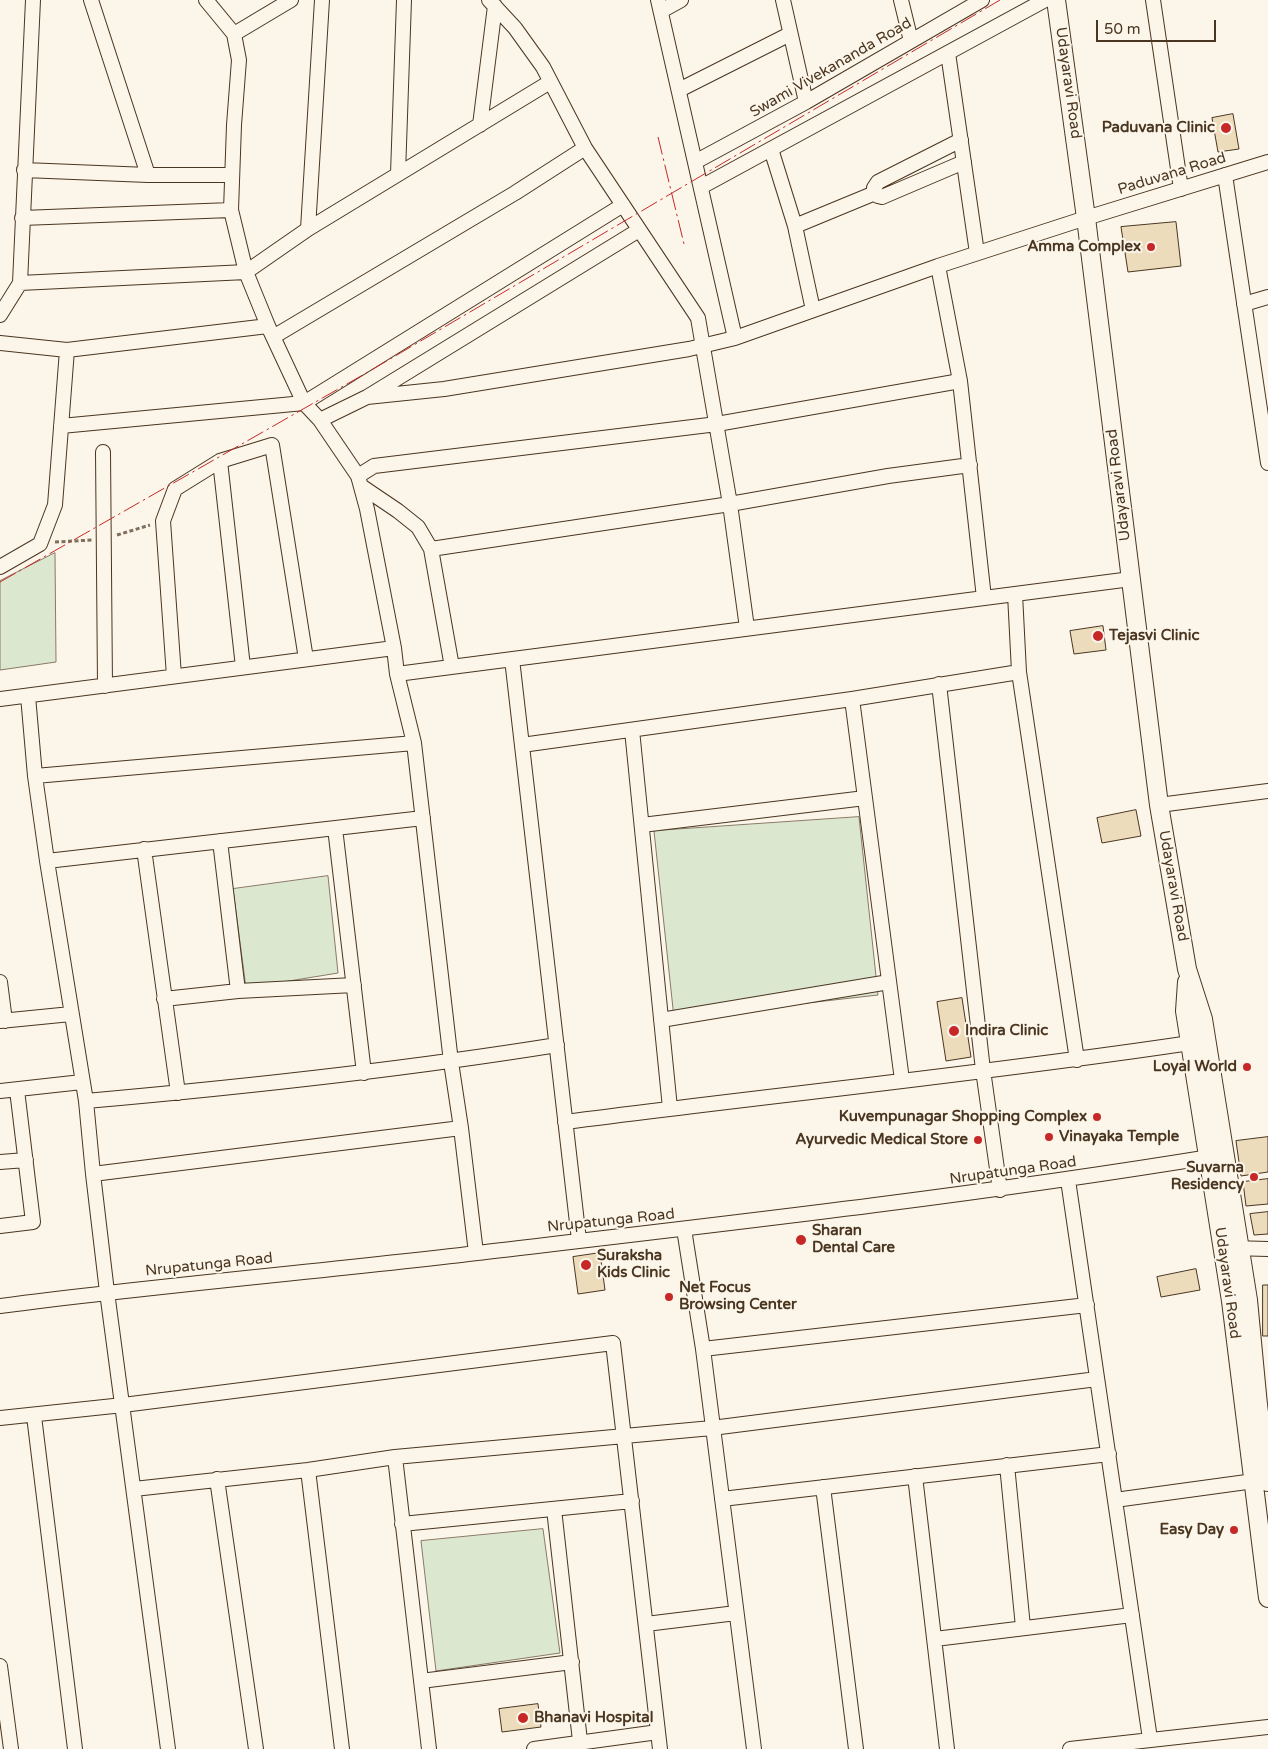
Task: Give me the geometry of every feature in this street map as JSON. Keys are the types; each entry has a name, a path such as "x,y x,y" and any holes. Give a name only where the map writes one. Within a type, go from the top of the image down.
{"street":[{"path":"0,315 20,283 33,0"},
{"path":"91,0 148,175"},
{"path":"206,0 234,34 239,60 231,210 246,272 304,403 320,420 360,481 418,527 431,549 452,667"},
{"path":"234,34 291,0"},
{"path":"308,229 322,0"},
{"path":"398,174 404,0"},
{"path":"681,0 660,6 735,338"},
{"path":"783,0 806,102"},
{"path":"901,0 911,41"},
{"name":"Swami Vivekananda Road","path":"695,162 806,102 982,0"},
{"path":"701,187 1045,0"},
{"name":"Udayaravi Road","path":"1056,0 1086,218 1159,806 1187,969 1202,1019 1216,1156 1231,1248 1261,1481 1268,1598"},
{"path":"1153,0 1181,189"},
{"path":"480,124 492,3"},
{"path":"492,3 515,28 543,67 585,148 698,318 730,504 747,628"},
{"path":"679,90 790,34"},
{"path":"948,53 977,254"},
{"path":"20,283 246,272 308,229 550,82"},
{"path":"961,140 878,182 874,188 875,193 882,197 964,162"},
{"path":"0,343 67,350 271,332 516,193 585,148"},
{"path":"771,149 795,226 813,310"},
{"name":"Paduvana Road","path":"367,397 444,389 703,346 735,338 938,266 1268,162"},
{"path":"24,170 148,175 232,175"},
{"path":"1225,175 1268,463"},
{"path":"795,226 875,193"},
{"path":"61,426 304,403 623,205"},
{"path":"22,218 231,210"},
{"path":"320,420 367,397 639,230"},
{"path":"938,266 960,381 984,598"},
{"path":"1244,304 1268,297"},
{"path":"0,567 40,544 55,506 67,350"},
{"path":"360,481 374,466 717,424 960,381"},
{"path":"174,676 163,521 175,489 220,461 272,445 306,659"},
{"path":"104,452 105,686"},
{"path":"220,461 243,667"},
{"path":"431,549 600,525 888,476 970,466"},
{"path":"360,481 394,648 397,674 414,743 451,1062 476,1253"},
{"path":"397,674 1131,578"},
{"path":"1015,594 1019,672 1077,1060"},
{"path":"0,699 394,648"},
{"path":"512,659 579,1240"},
{"path":"522,745 852,699 1019,672"},
{"path":"939,684 983,1070 1000,1190"},
{"path":"28,696 35,776 47,861 86,1101 107,1292 168,1749"},
{"path":"852,699 902,1080"},
{"path":"632,730 670,1108"},
{"path":"35,776 414,743"},
{"path":"1159,806 1268,791"},
{"path":"642,825 865,798"},
{"path":"47,861 423,818"},
{"path":"335,828 364,1073"},
{"path":"220,841 238,991"},
{"path":"144,849 178,1093"},
{"name":"Udayaravi Road","path":"1187,969 1185,1011 1190,1042 1216,1156"},
{"path":"0,982 3,1021 71,1014"},
{"path":"661,1020 889,982"},
{"path":"164,999 238,991 354,985"},
{"path":"565,1122 1077,1060 1190,1042"},
{"path":"86,1101 364,1073 451,1062 557,1045"},
{"path":"0,1091 82,1082"},
{"path":"0,1226 33,1222 17,1090"},
{"path":"93,1174 461,1128"},
{"name":"Nrupatunga Road","path":"0,1306 107,1292 684,1229 1000,1190 1216,1156"},
{"path":"0,1162 26,1160"},
{"path":"1068,1180 1150,1739"},
{"path":"684,1229 703,1350 754,1749"},
{"path":"1231,1248 1268,1249"},
{"name":"Udayaravi Road","path":"1231,1248 1248,1300 1263,1405 1261,1481"},
{"path":"703,1350 1087,1305"},
{"path":"0,1418 34,1416 613,1343 660,1749"},
{"path":"134,1488 308,1470 395,1457 712,1428 1098,1379"},
{"path":"34,1416 75,1749"},
{"path":"722,1499 1108,1454"},
{"path":"395,1457 429,1749"},
{"path":"1007,1465 1024,1628"},
{"path":"308,1470 342,1749"},
{"path":"915,1476 947,1749"},
{"path":"217,1479 256,1749"},
{"path":"1115,1500 1261,1481"},
{"path":"823,1487 856,1749"},
{"path":"402,1524 632,1501"},
{"path":"554,1509 580,1742"},
{"path":"646,1624 736,1613"},
{"path":"935,1639 1132,1615"},
{"path":"421,1681 572,1662"},
{"path":"0,1666 11,1749"},
{"path":"1070,1749 1268,1727"},
{"path":"534,1749 658,1732"}],"path":[{"path":"40,544 103,539 163,521"}],"green space":[{"path":"55,553 56,662 0,670 0,581"},
{"path":"859,817 878,995 674,1018 654,831"},
{"path":"328,876 338,973 246,988 233,889"},
{"path":"543,1529 560,1653 436,1671 421,1541"}],"building":[{"path":"1233,114 1239,149 1218,152 1212,118"},
{"name":"Amma Complex","path":"1176,222 1181,266 1128,272 1121,227"},
{"path":"1103,626 1106,650 1074,654 1070,631"},
{"path":"1136,810 1141,836 1102,843 1097,818"},
{"path":"962,998 971,1057 946,1061 937,1002"},
{"path":"1268,1137 1268,1172 1241,1176 1236,1141"},
{"path":"1268,1179 1268,1204 1246,1206 1243,1182"},
{"path":"1268,1212 1268,1234 1254,1235 1250,1214"},
{"path":"600,1253 605,1290 578,1294 573,1257"},
{"path":"1196,1269 1200,1290 1161,1297 1157,1277"},
{"path":"1263,1285 1268,1285 1268,1336 1263,1336"},
{"path":"538,1704 541,1727 502,1732 499,1709"}],"power":[{"path":"0,582 368,372 1000,0"},
{"path":"658,137 684,244"}],"place":[{"name":"Paduvana Clinic","path":"1226,128"},
{"name":"Amma Complex","path":"1151,247"},
{"name":"Tejasvi Clinic","path":"1098,636"},
{"name":"Indira Clinic","path":"954,1031"},
{"name":"Loyal World","path":"1247,1067"},
{"name":"Kuvempunagar Shopping Complex","path":"1097,1117"},
{"name":"Vinayaka Temple","path":"1049,1137"},
{"name":"Ayurvedic Medical Store","path":"978,1140"},
{"name":"Suvarna Residency","path":"1254,1177"},
{"name":"Sharan Dental Care","path":"801,1240"},
{"name":"Suraksha Kids Clinic","path":"586,1265"},
{"name":"Net Focus Browsing Center","path":"669,1297"},
{"name":"Easy Day","path":"1234,1530"},
{"name":"Bhanavi Hospital","path":"523,1718"}]}
